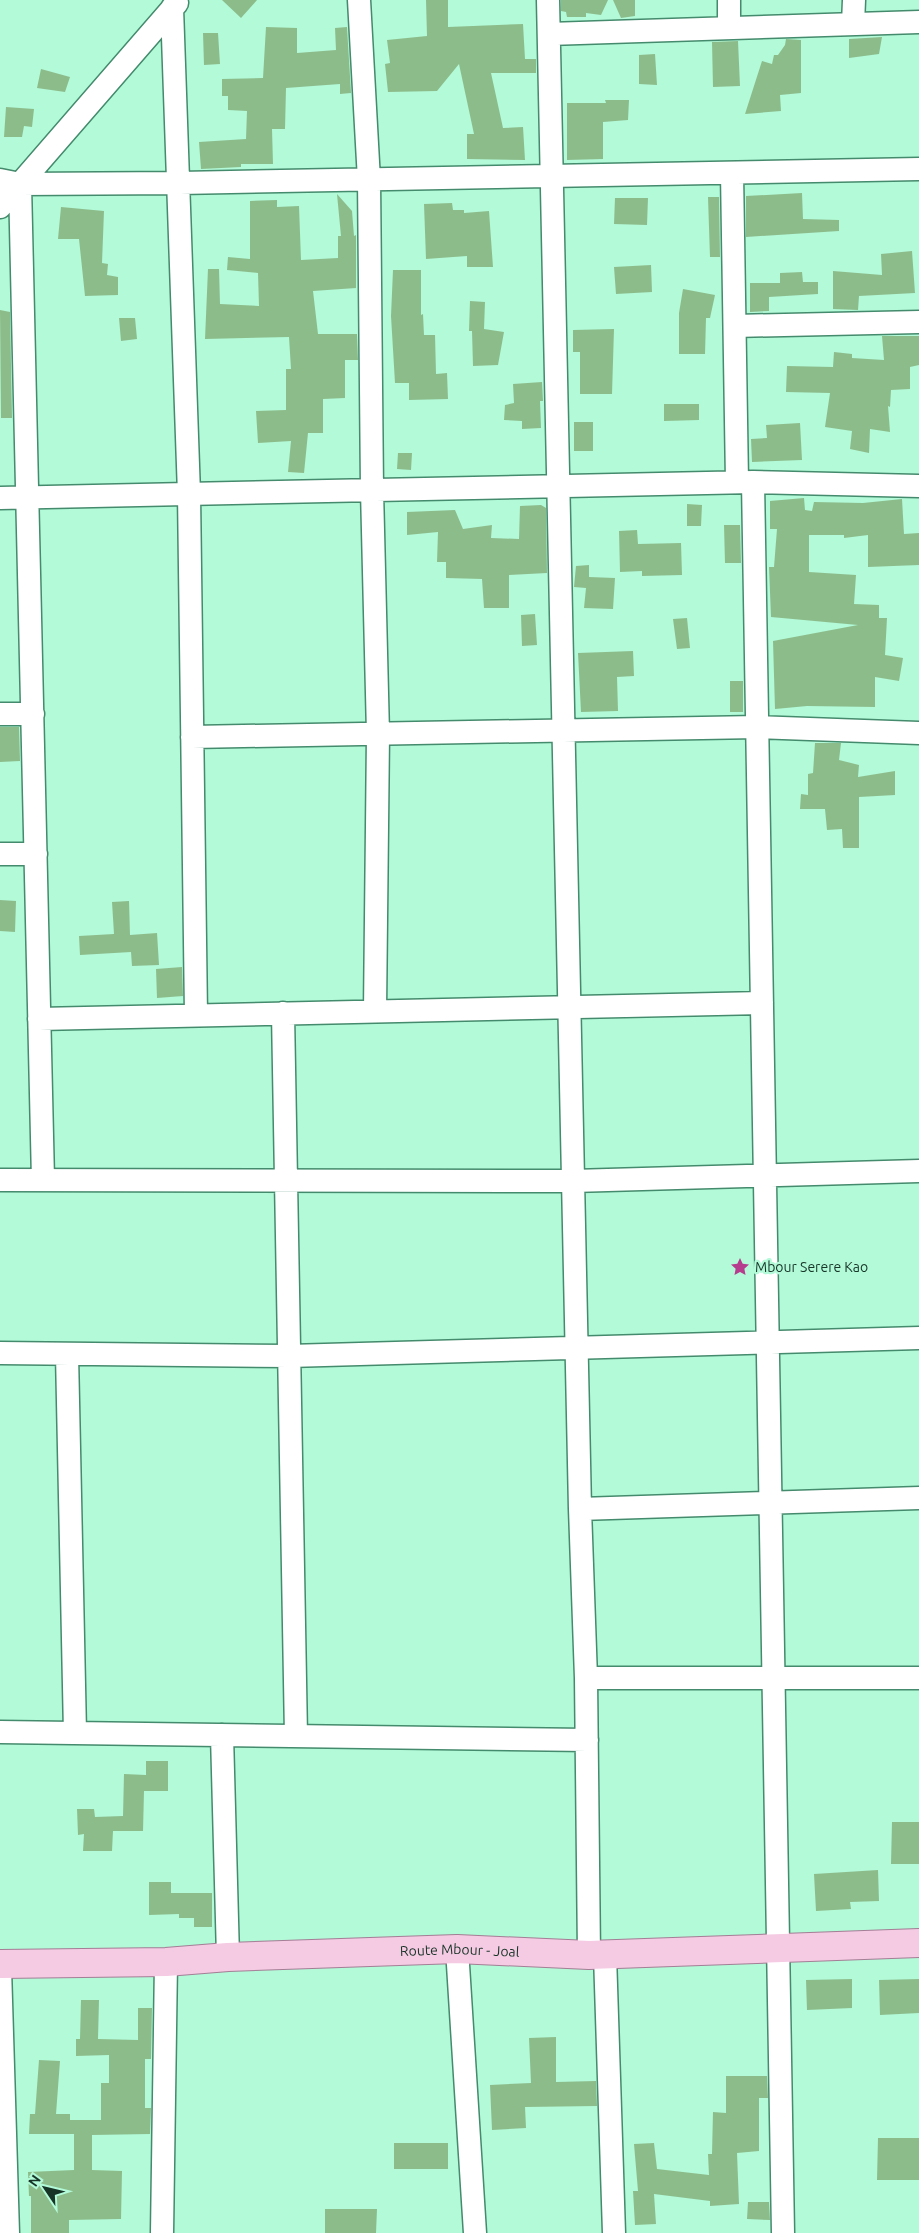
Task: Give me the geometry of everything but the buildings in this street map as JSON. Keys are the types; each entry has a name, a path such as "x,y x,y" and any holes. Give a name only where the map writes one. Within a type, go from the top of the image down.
{"main road":[{"name":"Route Mbour - Joal","path":"0,1966 166,1962 228,1957 457,1949 597,1955 919,1943"}],"street":[{"path":"359,0 369,180 372,490 378,734 375,1011"},
{"path":"548,0 580,1509 587,1740 597,1955 614,2233"},
{"path":"729,0 729,28"},
{"path":"853,24 854,0"},
{"path":"0,207 10,182 168,8"},
{"path":"168,8 180,183 189,494 196,1015"},
{"path":"549,34 919,22"},
{"path":"10,182 180,183 919,170"},
{"path":"732,173 734,326 745,482 757,726 783,2233"},
{"path":"10,182 28,497 42,1180"},
{"path":"734,326 919,322"},
{"path":"0,498 745,482 919,486"},
{"path":"0,714 33,714"},
{"path":"192,737 757,726 919,733 919,744"},
{"path":"0,854 36,854"},
{"path":"39,1019 762,1003"},
{"path":"282,1013 296,1736"},
{"path":"0,1180 573,1181 919,1171"},
{"path":"0,1354 289,1356 919,1338"},
{"path":"67,1354 75,1733"},
{"path":"580,1509 919,1498"},
{"path":"586,1678 919,1678"},
{"path":"0,1732 587,1740"},
{"path":"222,1735 228,1957"},
{"path":"457,1949 475,2233"},
{"path":"162,2233 166,1962"},
{"path":"0,1966 8,2233"}],"place":[{"name":"Mbour Serere Kao","path":"740,1267"}]}
